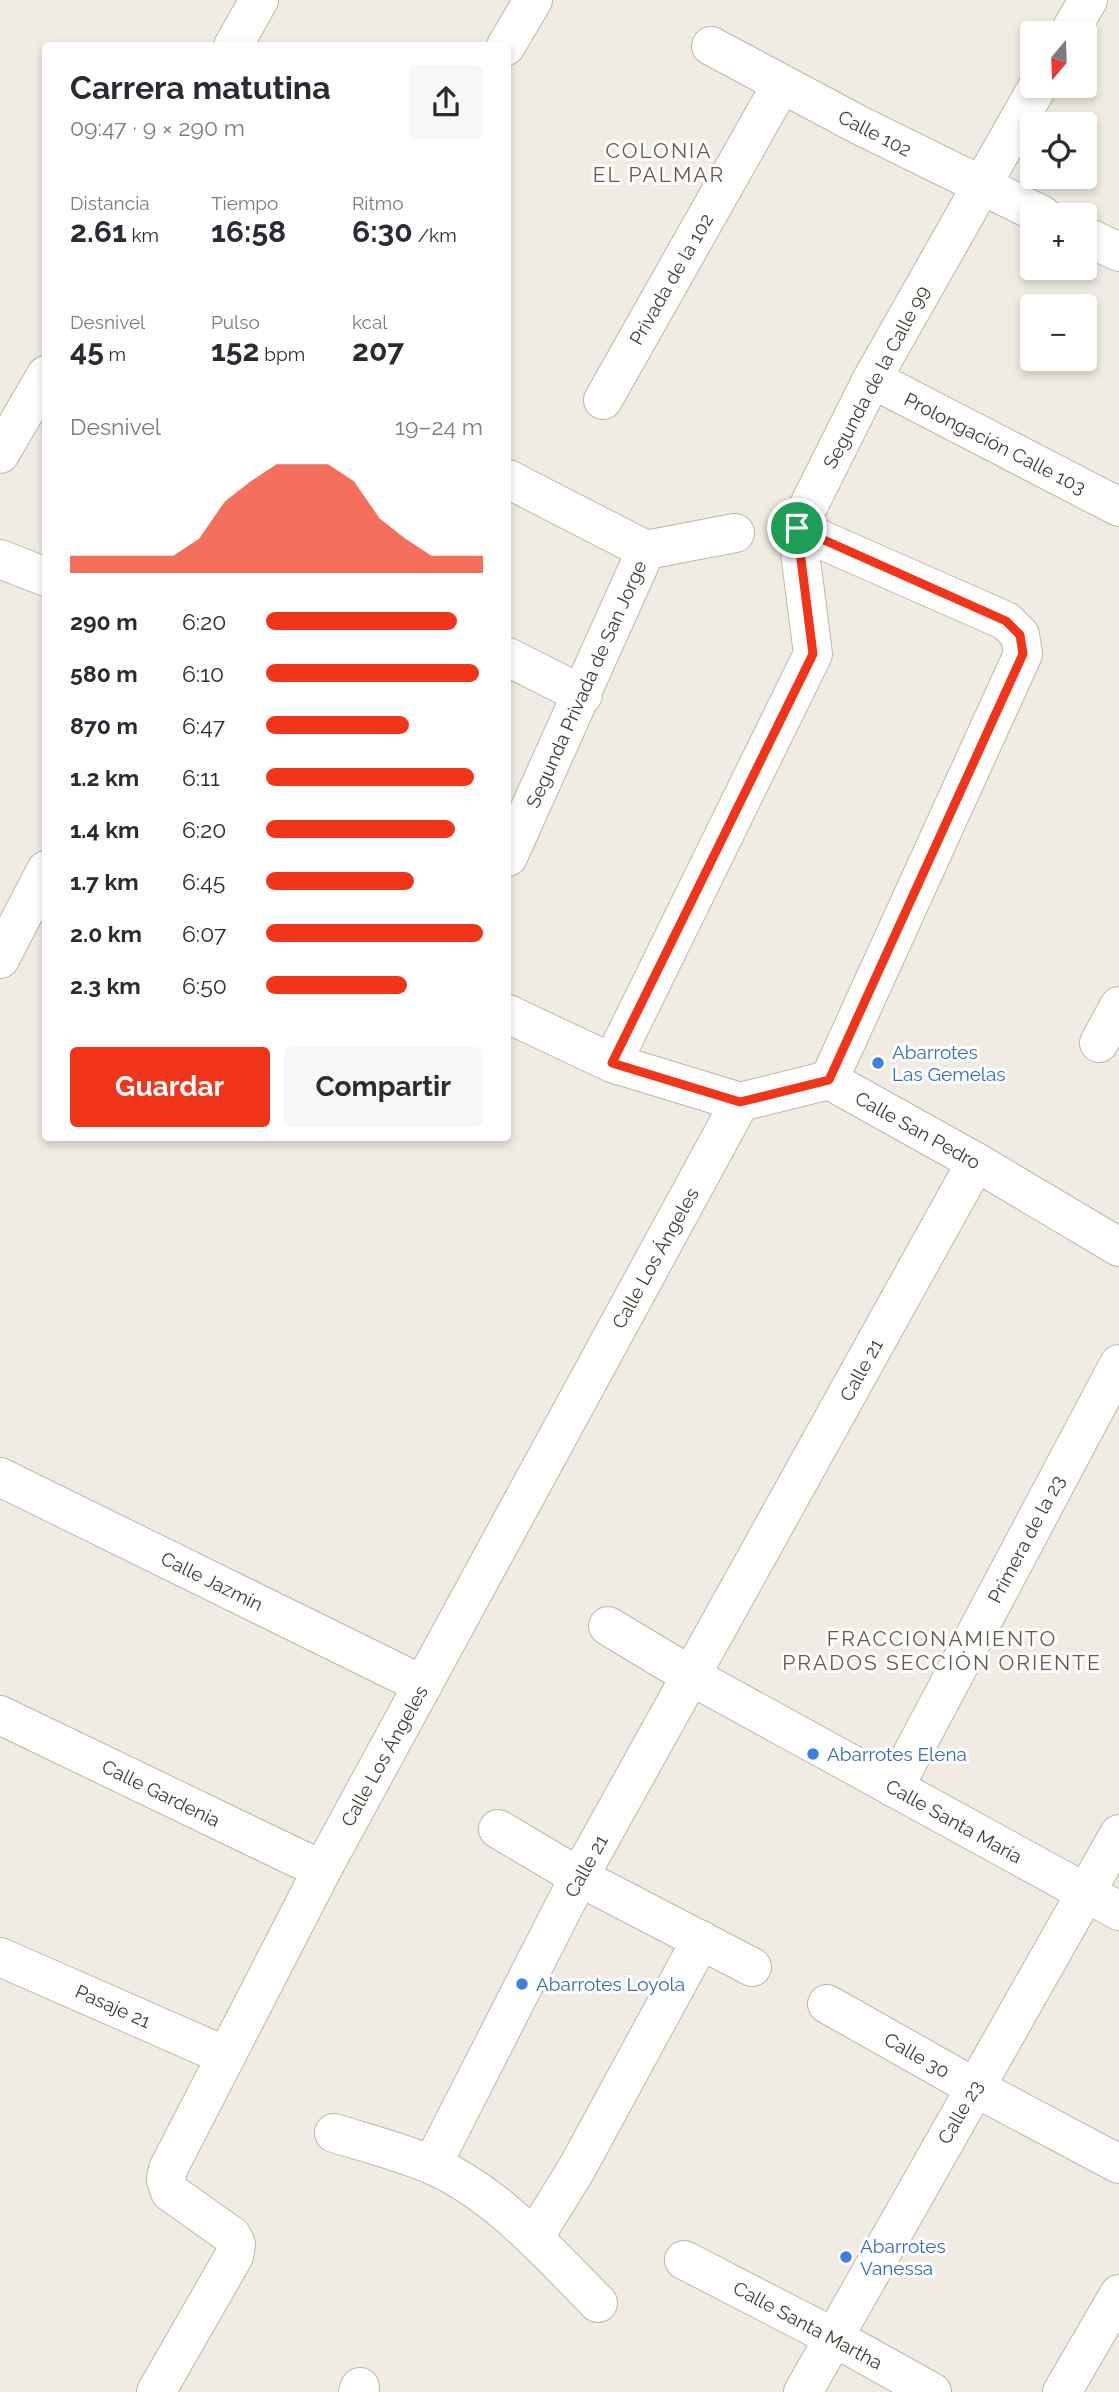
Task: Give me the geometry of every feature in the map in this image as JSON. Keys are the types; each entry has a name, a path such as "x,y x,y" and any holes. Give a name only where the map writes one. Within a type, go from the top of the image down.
{"street":[{"path":"235,42 259,0"},
{"path":"508,42 533,0"},
{"path":"1076,21 1088,0"},
{"name":"Calle 102","path":"711,46 780,85 1020,204"},
{"name":"Privada de la 102","path":"603,400 780,85"},
{"name":"Segunda de la Calle 99","path":"797,528 872,380 1031,98"},
{"path":"1097,242 1119,253"},
{"name":"Prolongación Calle 103","path":"872,380 1119,507"},
{"path":"0,454 42,382"},
{"path":"511,482 646,550 734,533"},
{"path":"612,1063 813,654 797,528"},
{"path":"511,1015 612,1063 740,1102 829,1080 1023,654 1020,635 1006,621 797,528"},
{"name":"Segunda Privada de San Jorge","path":"511,851 646,550"},
{"path":"0,559 42,575"},
{"path":"511,659 583,695"},
{"path":"0,959 42,878"},
{"path":"1099,1043 1119,1006"},
{"name":"Calle San Pedro","path":"829,1080 976,1162 1119,1247"},
{"name":"Calle Los Ángeles","path":"156,2392 234,2256 236,2244 232,2236 170,2192 166,2180 168,2169 322,1870 740,1102"},
{"name":"Calle 21","path":"432,2165 579,1877 976,1162"},
{"name":"Primera de la 23","path":"894,1788 1119,1364"},
{"name":"Calle Jazmín","path":"0,1477 423,1685"},
{"name":"Calle Santa María","path":"608,1626 691,1676 1119,1911"},
{"name":"Calle Gardenia","path":"0,1715 322,1870"},
{"path":"498,1829 579,1877 752,1967"},
{"name":"Calle 23","path":"803,2392 1119,1834"},
{"path":"534,2238 577,2168 701,1940"},
{"name":"Pasaje 21","path":"0,1957 226,2056"},
{"name":"Calle 30","path":"827,2004 974,2087 1119,2164"},
{"path":"334,2133 432,2165 502,2209 598,2303"},
{"name":"Calle Santa Martha","path":"684,2260 932,2392"},
{"path":"1062,2392 1119,2294"}],"place":[{"name":"Abarrotes Las Gemelas","path":"878,1063"},
{"name":"Abarrotes Elena","path":"813,1754"},
{"name":"Abarrotes Loyola","path":"522,1984"},
{"name":"Abarrotes Vanessa","path":"846,2257"}],"district":[{"name":"COLONIA EL PALMAR","path":"659,163"},
{"name":"FRACCIONAMIENTO PRADOS SECCIÓN ORIENTE","path":"942,1651"}],"route":[{"path":"797,528 1006,621 1020,635 1023,654 829,1080 740,1102 612,1063 813,654 797,528"}]}
